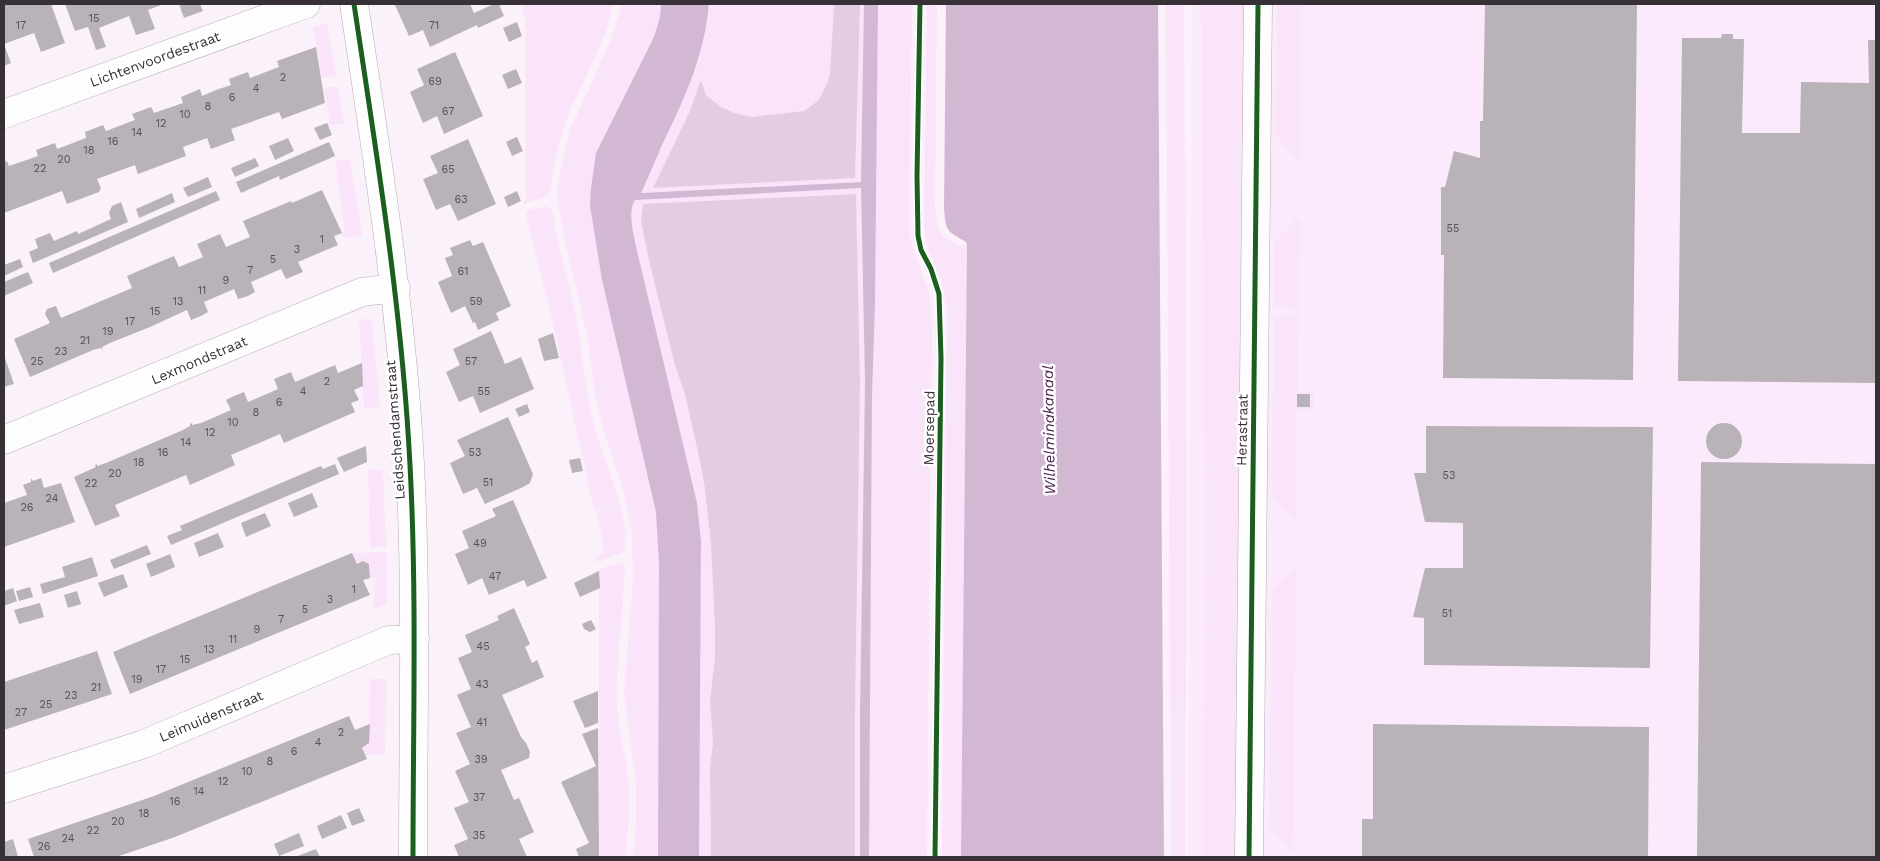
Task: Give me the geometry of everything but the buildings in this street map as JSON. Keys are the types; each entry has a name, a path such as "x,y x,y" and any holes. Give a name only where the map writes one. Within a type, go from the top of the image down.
{"street":[{"name":"Lichtenvoordestraat","path":"4,114 306,4"},
{"name":"Leidschendamstraat","path":"354,4 396,288 410,465 415,639 413,857"},
{"name":"Herastraat","path":"1250,857 1258,4"},
{"name":"Lexmondstraat","path":"4,440 362,292 396,288"},
{"name":"Leimuidenstraat","path":"4,789 144,744 389,640 415,639"}],"shaded area":[{"path":"523,4 613,4 600,45 562,132 549,196 523,204 522,201 526,199 525,16 523,15"},
{"path":"623,4 661,4 660,17 654,37 596,153 590,206 602,280 657,520 659,564 658,857 633,857 636,826 636,783 624,692 633,580 632,535 624,491 601,422 595,395 588,339 563,233 557,195 570,130 611,40"},
{"path":"709,4 834,4 830,73 819,100 804,111 752,117 734,113 721,107 706,94 703,82 700,82 689,113 653,188 855,178 860,4 864,4 862,182 640,193 701,52"},
{"path":"834,4 860,4 855,178 653,188 689,113 700,82 702,82 706,95 721,107 734,113 752,117 804,111 819,100 830,73"},
{"path":"878,4 912,4 909,230 912,246 930,295 932,329 927,857 869,857 872,397 875,303"},
{"path":"927,4 937,4 936,216 940,230 946,239 967,246 961,857 942,857 947,314 943,285 928,248 924,229"},
{"path":"1166,4 1184,4 1187,507 1185,857 1171,857"},
{"path":"1192,4 1876,4 1876,857 1188,857"},
{"path":"1201,4 1244,4 1236,857 1204,857 1205,506"},
{"path":"1277,4 1301,4 1300,162 1297,161 1276,136"},
{"path":"327,23 336,75 322,78 313,28"},
{"path":"337,86 344,123 328,126 327,123 330,122 324,88"},
{"path":"350,159 362,236 344,238 342,233 345,231 335,161"},
{"path":"861,188 865,382 860,713 860,857 855,857 855,714 860,382 856,194 642,205 641,221 648,256 674,362 685,394 705,489 711,545 715,657 710,702 713,742 710,768 711,857 699,857 701,542 699,522 697,503 634,237 632,206 635,200"},
{"path":"856,194 860,382 855,714 855,857 711,857 710,768 713,742 710,702 715,657 715,627 711,545 700,462 685,394 674,362 648,256 641,221 643,204"},
{"path":"547,206 552,210 574,308 592,416 616,489 624,522 624,552 596,562 594,558 604,553 597,510 594,510 550,310 526,215 526,211"},
{"path":"1296,219 1300,219 1299,308 1274,307 1274,242"},
{"path":"1299,314 1298,391 1314,391 1313,410 1297,410 1296,520 1272,496 1274,317"},
{"path":"359,318 372,321 380,407 364,408"},
{"path":"368,470 383,470 386,547 370,547"},
{"path":"387,552 387,603 374,609 375,578 370,578 370,564 365,561 357,564 352,553"},
{"path":"619,563 624,564 625,567 617,671 617,705 628,780 628,824 625,857 599,857 599,569"},
{"path":"1296,566 1294,851 1291,851 1269,827 1272,590"},
{"path":"370,679 386,679 385,755 365,755 362,748 368,745 369,740"}],"water":[{"path":"661,4 709,4 703,41 692,76 641,193 861,182 864,4 878,4 875,303 872,397 869,857 860,857 860,713 865,382 861,188 635,200 632,206 634,237 697,503 701,541 699,857 658,857 659,564 656,512 602,280 590,206 596,153 654,37 660,17"},
{"name":"Wilhelminakanaal","path":"946,4 1158,4 1164,857 961,857 967,246 966,242 951,233 947,227 944,209"}],"cycle path":[{"path":"354,4 388,234 406,407 413,563 413,857"},
{"name":"Moersepad","path":"920,4 917,176 918,236 921,250 931,269 939,294 941,358 935,857"},
{"path":"1249,857 1258,4"}]}
